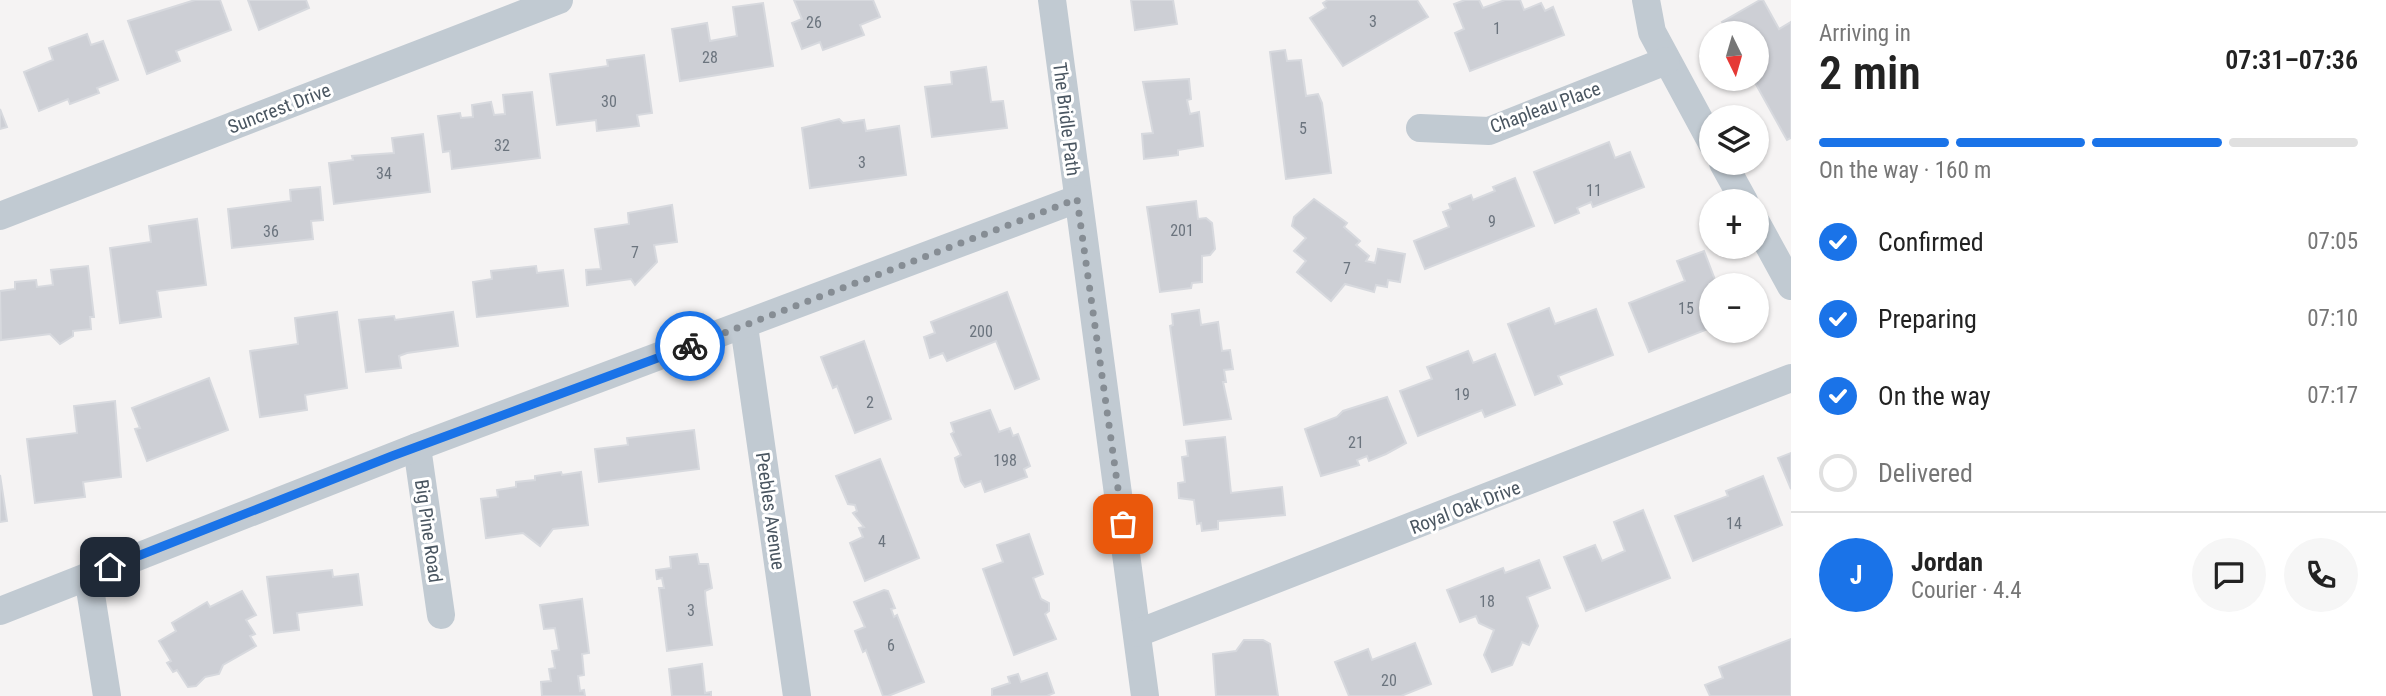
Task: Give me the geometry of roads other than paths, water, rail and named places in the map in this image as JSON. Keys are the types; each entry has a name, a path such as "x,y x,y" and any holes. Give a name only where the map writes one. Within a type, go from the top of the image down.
{"street":[{"name":"Suncrest Drive","path":"0,216 559,0"},
{"name":"The Bridle Path","path":"1052,0 1145,696"},
{"path":"1646,0 1652,32 1699,120"},
{"name":"Chapleau Place","path":"1420,128 1489,131 1666,61"},
{"path":"0,611 416,447 1077,199"},
{"path":"1769,247 1791,286"},
{"name":"Peebles Avenue","path":"744,326 797,696"},
{"name":"Royal Oak Drive","path":"1138,633 1791,378"},
{"name":"Big Pine Road","path":"416,447 441,615"},
{"path":"88,576 107,696"}]}
